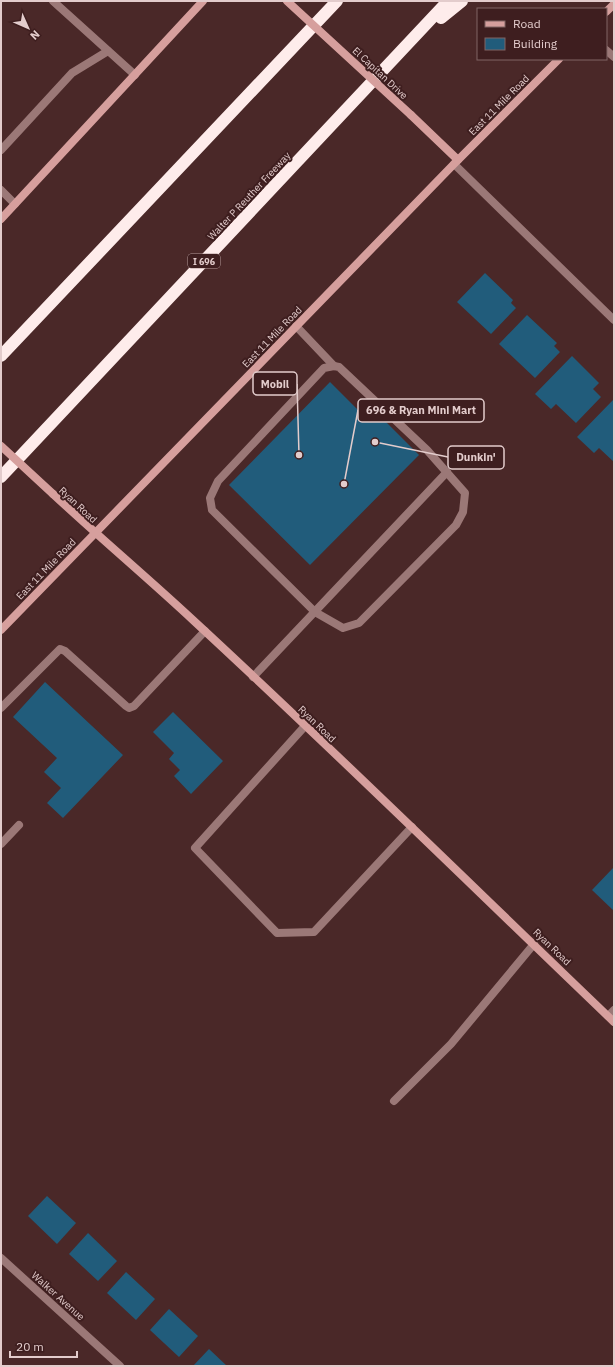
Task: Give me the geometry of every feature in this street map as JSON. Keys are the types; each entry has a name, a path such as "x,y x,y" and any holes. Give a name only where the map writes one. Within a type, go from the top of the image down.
{"highway":[{"path":"1,356 337,1"},
{"name":"Walter P Reuther Freeway","path":"1,477 448,1"},
{"path":"408,45 462,1"}],"main road":[{"path":"1,219 203,1"},
{"name":"El Capitan Drive","path":"287,1 411,115 456,162"},
{"name":"East 11 Mile Road","path":"1,630 456,162 558,60"},
{"name":"Ryan Road","path":"1,446 95,534 205,631 534,944 612,1016"}],"street":[{"path":"54,1 135,75"},
{"path":"1,150 72,73 108,51"},
{"name":"El Capitan Drive","path":"456,162 613,317"},
{"path":"1,190 15,204"},
{"path":"296,326 334,366"},
{"path":"334,366 340,367 372,397 426,450 465,493 463,512 456,525 359,623 343,628 315,612 212,510 210,498 218,481 324,368 334,366"},
{"path":"253,677 447,472"},
{"path":"1,708 60,649 65,651 129,708 134,706 205,631"},
{"path":"306,726 195,848 277,933 314,932 412,827"},
{"path":"1,844 19,825"},
{"path":"394,1102 451,1044 534,944"},
{"name":"Walker Avenue","path":"1,1258 120,1366"}],"building":[{"path":"485,273 513,300 511,303 516,308 491,334 457,302"},
{"path":"527,315 557,343 554,346 560,352 535,378 499,344"},
{"path":"572,356 599,383 593,389 601,397 576,423 556,404 551,409 535,394"},
{"path":"330,382 367,419 375,411 419,455 310,565 229,485"},
{"path":"613,400 614,462 599,448 594,453 577,437"},
{"path":"45,682 123,755 63,818 47,803 61,788 44,772 57,758 13,717"},
{"path":"173,712 223,761 191,794 174,776 180,770 169,759 174,753 153,732"},
{"path":"614,867 614,911 592,890"},
{"path":"47,1196 76,1223 57,1244 28,1216"},
{"path":"88,1233 117,1261 98,1281 69,1254"},
{"path":"126,1272 155,1299 136,1320 107,1293"},
{"path":"169,1309 198,1336 179,1357 150,1330"},
{"path":"209,1349 227,1366 193,1366"}],"place":[{"name":"Dunkin'","path":"375,442"},
{"name":"Mobil","path":"299,455"},
{"name":"696 & Ryan Mini Mart","path":"344,484"}]}
